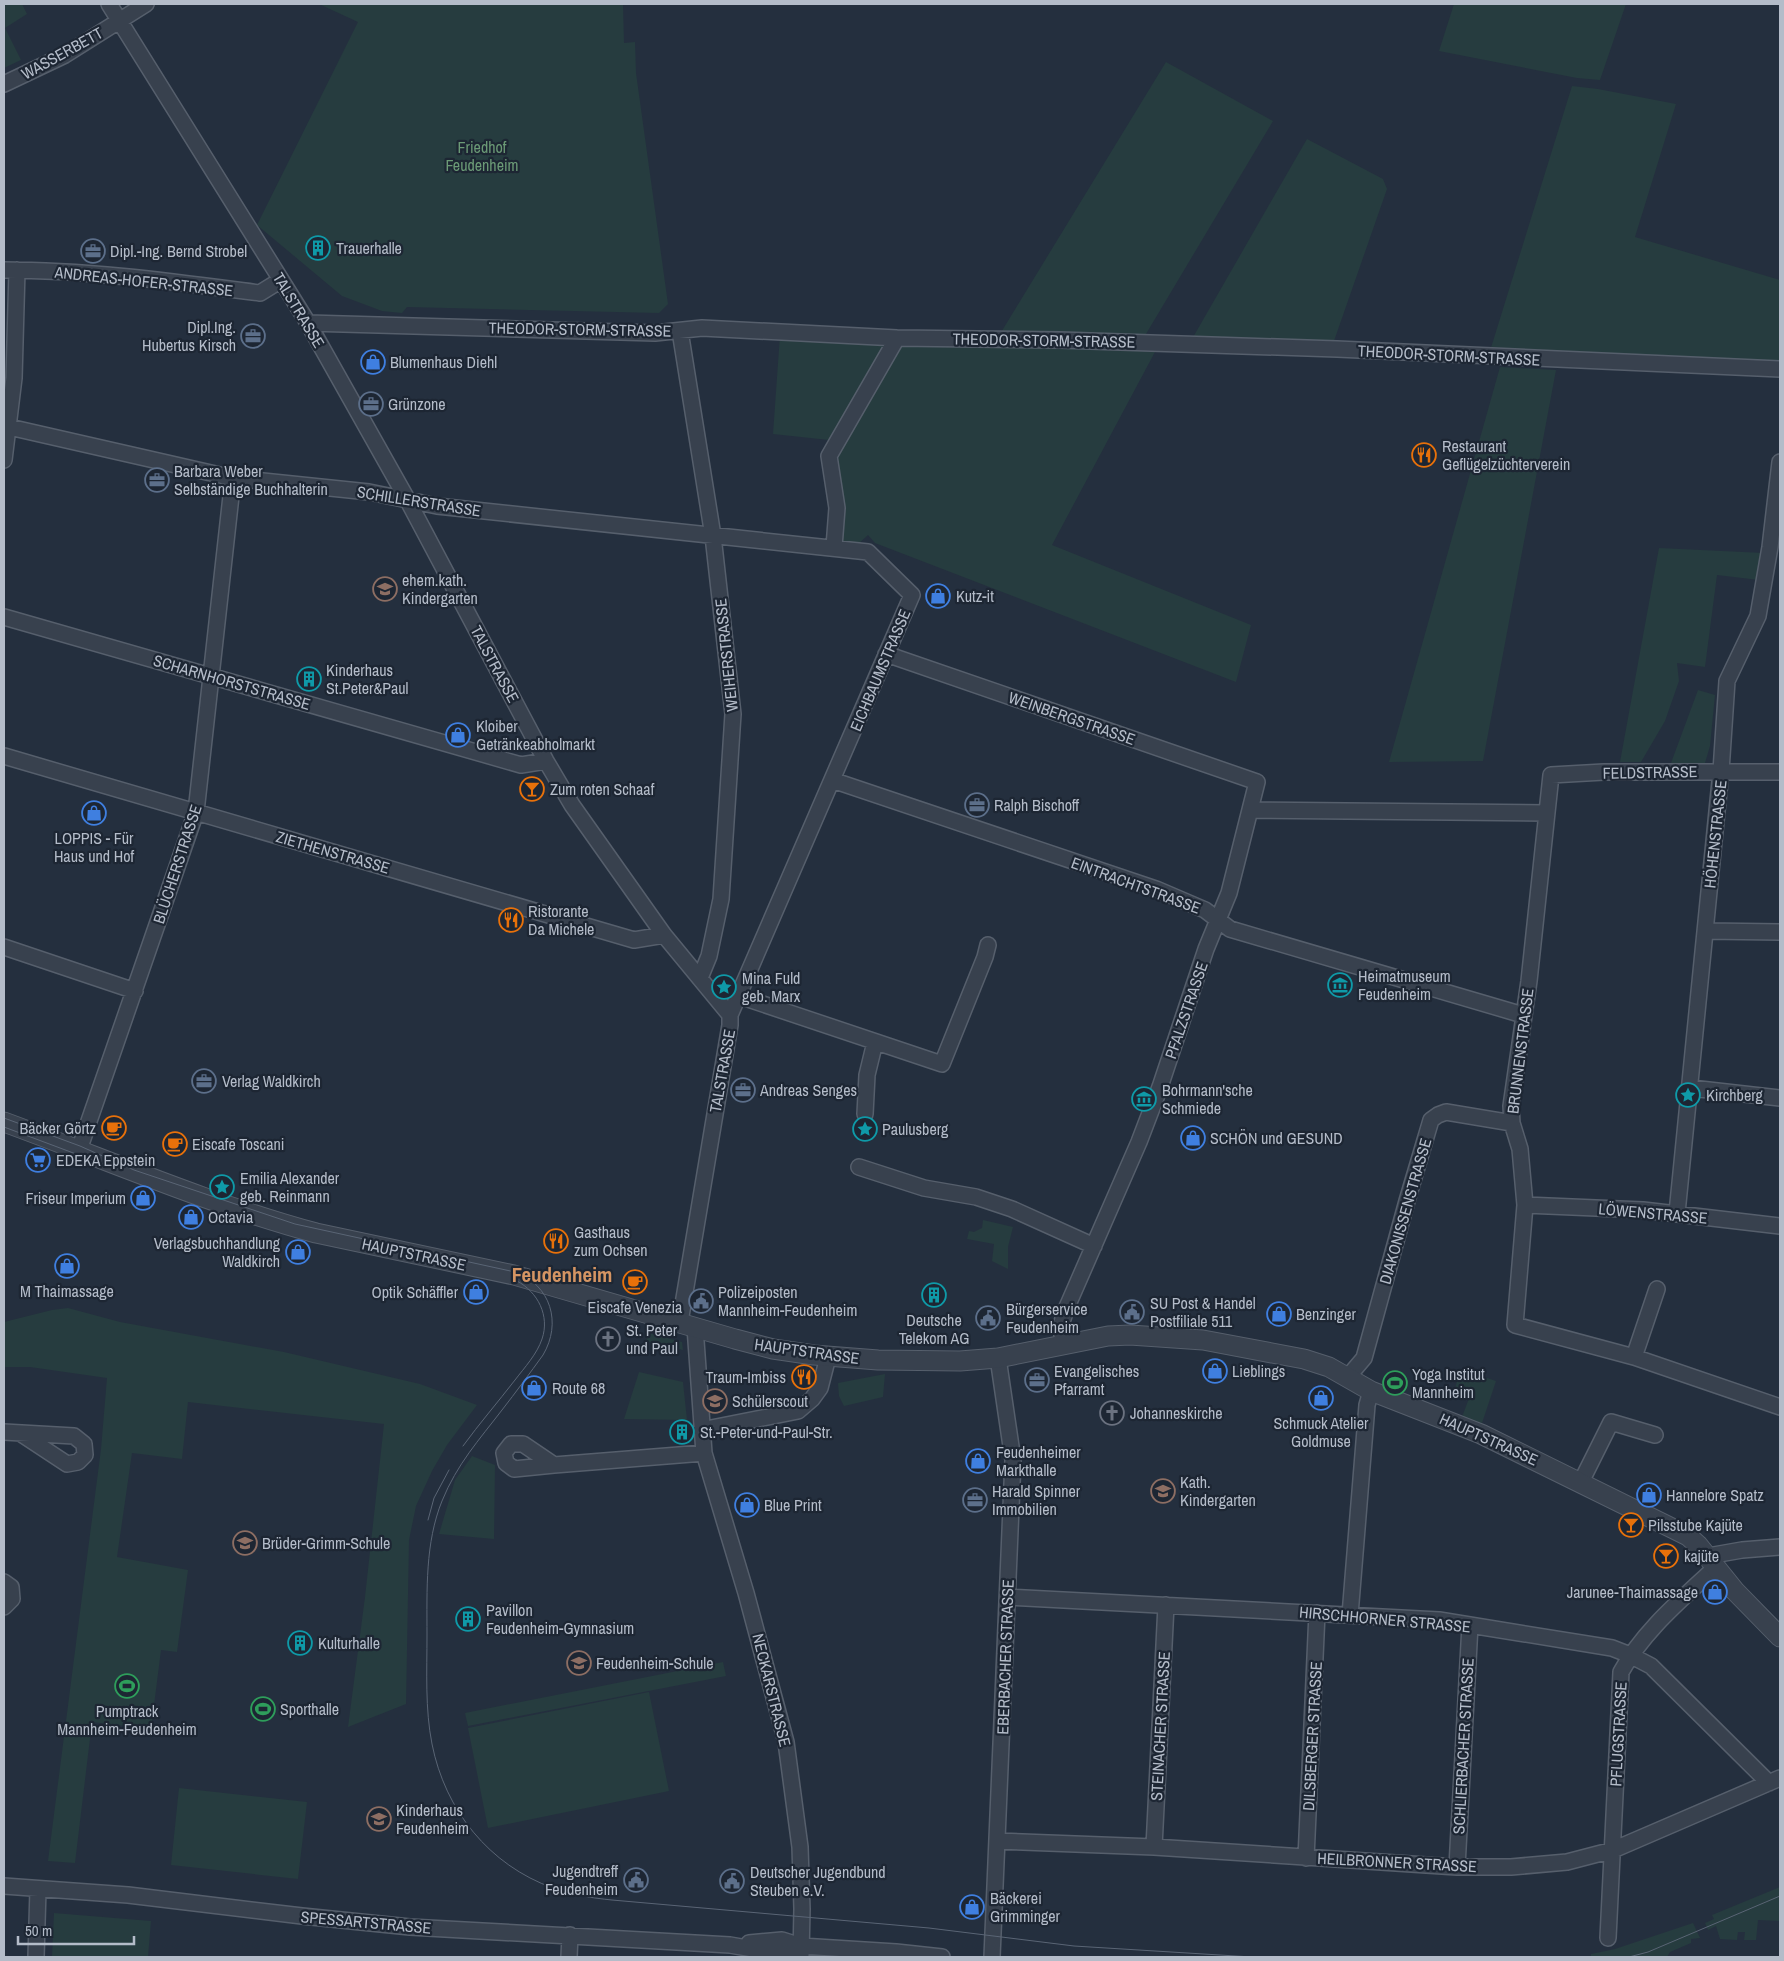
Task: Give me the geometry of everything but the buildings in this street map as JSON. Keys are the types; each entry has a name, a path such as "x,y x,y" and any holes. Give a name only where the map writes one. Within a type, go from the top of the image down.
{"street":[{"name":"TALSTRASSE","path":"109,4 308,323 407,499 546,761 572,805 664,935 730,1015 687,1324"},
{"name":"WASSERBETT","path":"4,84 65,55 146,4"},
{"name":"ANDREAS-HOFER-STRASSE","path":"11,270 161,280 260,293 281,280"},
{"path":"4,460 14,378 11,270"},
{"name":"THEODOR-STORM-STRASSE","path":"308,323 655,333 711,328 897,338 1060,340 1299,348 1780,369"},
{"name":"WEIHERSTRASSE","path":"680,330 713,536 733,714 721,899 710,956 700,978"},
{"path":"834,547 837,508 829,456 897,338"},
{"name":"SCHILLERSTRASSE","path":"9,427 233,478 369,492 437,506 834,547"},
{"name":"HÖHENSTRASSE","path":"1678,1213 1721,771 1727,681 1758,616 1770,547 1780,462"},
{"name":"BLÜCHERSTRASSE","path":"79,1150 196,812 233,478"},
{"name":"EICHBAUMSTRASSE","path":"730,1015 912,595 868,552 834,547"},
{"name":"SCHARNHORSTSTRASSE","path":"4,617 520,765 546,761"},
{"name":"WEINBERGSTRASSE","path":"886,654 1257,782"},
{"name":"ZIETHENSTRASSE","path":"4,756 634,940 664,935"},
{"name":"FELDSTRASSE","path":"1551,775 1604,772 1780,772"},
{"name":"BRUNNENSTRASSE","path":"1551,775 1529,981 1511,1106 1512,1123 1520,1149 1525,1205 1515,1325 1634,1357"},
{"name":"EINTRACHTSTRASSE","path":"832,780 1156,889 1205,910 1230,929 1523,1015"},
{"name":"PFALZSTRASSE","path":"1063,1344 1061,1325 1065,1314 1139,1142 1229,893 1257,782"},
{"path":"1250,810 1546,813"},
{"path":"1706,931 1780,932"},
{"path":"739,996 942,1064 985,957 988,945"},
{"path":"4,947 135,991"},
{"path":"865,1114 868,1074 875,1042"},
{"path":"1691,1088 1780,1098"},
{"name":"DIAKONISSENSTRASSE","path":"1347,1378 1364,1358 1431,1120 1446,1112 1512,1123"},
{"name":"HAUPTSTRASSE","path":"4,1122 129,1171 288,1225 316,1233 514,1275 773,1349 828,1357 939,1361 998,1358 1108,1336 1130,1335 1203,1340 1304,1359 1329,1367 1371,1391 1481,1434 1582,1482 1688,1536 1735,1591 1780,1637"},
{"path":"858,1167 924,1188 976,1197 1012,1209 1094,1246"},
{"name":"LÖWENSTRASSE","path":"1525,1205 1643,1210 1780,1226"},
{"path":"1657,1289 1634,1357 1780,1407"},
{"name":"NECKARSTRASSE","path":"687,1324 704,1453 746,1593 786,1742 800,1847 801,1952"},
{"path":"701,1430 798,1411 812,1400 820,1388 828,1357"},
{"name":"EBERBACHER STRASSE","path":"992,1957 1013,1460 998,1358"},
{"path":"1350,1614 1366,1414 1371,1391"},
{"path":"1582,1482 1611,1422 1655,1435"},
{"path":"4,1432 20,1433"},
{"path":"554,1465 704,1453"},
{"path":"1712,1562 1742,1550 1780,1547"},
{"name":"PFLUGSTRASSE","path":"1608,1938 1621,1672 1630,1655 1712,1562"},
{"path":"4,1582 11,1587 12,1598 4,1607"},
{"name":"HIRSCHHORNER STRASSE","path":"1008,1597 1439,1620 1612,1648 1650,1666 1775,1781"},
{"name":"STEINACHER STRASSE","path":"1154,1848 1166,1605"},
{"name":"DILSBERGER STRASSE","path":"1306,1858 1317,1613"},
{"name":"SCHLIERBACHER STRASSE","path":"1457,1867 1470,1625"},
{"name":"HEILBRONNER STRASSE","path":"997,1841 1154,1848 1457,1867 1511,1867 1567,1862 1613,1850 1775,1781"},
{"name":"SPESSARTSTRASSE","path":"4,1886 135,1896 410,1927 570,1934 730,1945 782,1940 801,1952 896,1952 942,1957"},
{"path":"36,1957 38,1889"},
{"path":"569,1957 570,1934"}],"green space":[{"path":"4,4 22,4 27,14 5,28 21,60 4,68"},
{"name":"Friedhof Feudenheim","path":"319,4 623,4 624,43 635,42 636,73 668,304 659,313 407,307 402,313 382,311 342,296 257,225 358,22"},
{"path":"1454,4 1626,4 1600,80 1577,78 1439,51"},
{"path":"1166,62 1273,121 1143,339 1000,334"},
{"path":"1572,86 1676,104 1635,237 1780,280 1780,363 1490,351"},
{"path":"1307,139 1383,179 1387,189 1334,341 1328,345 1192,339"},
{"path":"780,335 1156,350 1052,545 1251,625 1236,682 875,543 868,535 856,546 845,545 839,539 844,499 835,460 841,450 829,440 773,434"},
{"path":"1500,367 1556,370 1483,761 1389,762"},
{"path":"1659,548 1764,553 1759,580 1717,575 1705,667 1677,663 1679,681 1665,721 1641,762 1620,762"},
{"path":"1698,690 1715,695 1710,746 1705,763 1671,763"},
{"path":"983,1220 1013,1227 1008,1247 1008,1269 992,1261 994,1244 967,1239 969,1231 974,1232 982,1228"},
{"path":"68,1308 120,1322 284,1352 420,1384 477,1405 447,1445 432,1471 416,1506 409,1540 406,1704 348,1727 365,1597 384,1424 188,1402 182,1459 132,1453 117,1557 188,1570 177,1652 161,1650 151,1729 92,1722 75,1863 48,1861 101,1449 107,1378 30,1367 4,1367 4,1322"},
{"path":"649,1333 682,1342 683,1350 646,1341"},
{"path":"1461,1369 1496,1381 1482,1423 1462,1417 1471,1393 1455,1388"},
{"path":"639,1372 683,1382 687,1420 624,1419"},
{"path":"885,1374 883,1397 844,1406 839,1396 838,1383"},
{"path":"472,1456 495,1465 494,1539 439,1534 455,1480"},
{"path":"723,1662 726,1676 468,1726 465,1713"},
{"path":"649,1692 669,1791 488,1828 468,1728"},
{"path":"179,1788 307,1802 298,1879 171,1865"},
{"path":"1780,1887 1780,1921 1758,1920 1756,1940 1744,1940 1745,1932 1738,1932 1737,1940 1720,1939 1716,1926 1708,1930 1705,1923 1714,1919 1712,1915"},
{"path":"54,1913 151,1921 148,1957 52,1957"},
{"path":"1693,1923 1700,1938 1691,1939 1691,1943 1670,1952 1667,1957 1591,1957 1591,1954 1615,1949"}],"tram line":[{"path":"4,1118 80,1146 134,1170 295,1224 515,1272 527,1278 545,1296 550,1306 552,1318 549,1343 543,1355 454,1475 436,1517 428,1567 427,1704 432,1744 438,1768 447,1791 459,1813 490,1850 509,1865 530,1878 553,1888 605,1899 929,1928 1074,1946 1252,1957"},
{"path":"4,1127 116,1169"},
{"path":"463,1446 530,1360 542,1339 544,1322 540,1305 531,1291 517,1281"},
{"path":"428,1520 434,1498 449,1470"},
{"path":"1629,1957 1648,1952 1780,1896"}],"place":[{"name":"Trauerhalle","path":"318,248"},
{"name":"Dipl.-Ing. Bernd Strobel","path":"93,251"},
{"name":"Dipl.Ing. Hubertus Kirsch","path":"253,336"},
{"name":"Blumenhaus Diehl","path":"373,362"},
{"name":"Grünzone","path":"371,404"},
{"name":"Restaurant Geflügelzüchterverein","path":"1424,455"},
{"name":"Barbara Weber Selbständige Buchhalterin","path":"157,480"},
{"name":"ehem.kath. Kindergarten","path":"385,589"},
{"name":"Kutz-it","path":"938,596"},
{"name":"Kinderhaus St.Peter&Paul","path":"309,679"},
{"name":"Kloiber Getränkeabholmarkt","path":"458,735"},
{"name":"Zum roten Schaaf","path":"532,789"},
{"name":"Ralph Bischoff","path":"977,805"},
{"name":"LOPPIS - Für Haus und Hof","path":"94,813"},
{"name":"Ristorante Da Michele","path":"511,920"},
{"name":"Heimatmuseum Feudenheim","path":"1340,985"},
{"name":"Mina Fuld geb. Marx","path":"724,987"},
{"name":"Verlag Waldkirch","path":"204,1081"},
{"name":"Andreas Senges","path":"743,1090"},
{"name":"Kirchberg","path":"1688,1095"},
{"name":"Bohrmann'sche Schmiede","path":"1144,1099"},
{"name":"Bäcker Görtz","path":"114,1128"},
{"name":"Paulusberg","path":"865,1129"},
{"name":"SCHÖN und GESUND","path":"1193,1138"},
{"name":"Eiscafe Toscani","path":"175,1144"},
{"name":"EDEKA Eppstein","path":"38,1160"},
{"name":"Emilia Alexander geb. Reinmann","path":"222,1187"},
{"name":"Friseur Imperium","path":"143,1198"},
{"name":"Octavia","path":"191,1217"},
{"name":"Gasthaus zum Ochsen","path":"556,1241"},
{"name":"Verlagsbuchhandlung Waldkirch","path":"298,1252"},
{"name":"M Thaimassage","path":"67,1266"},
{"name":"Eiscafe Venezia","path":"635,1282"},
{"name":"Optik Schäffler","path":"476,1292"},
{"name":"Deutsche Telekom AG","path":"934,1295"},
{"name":"Polizeiposten Mannheim-Feudenheim","path":"701,1301"},
{"name":"SU Post & Handel Postfiliale 511","path":"1132,1312"},
{"name":"Benzinger","path":"1279,1314"},
{"name":"Bürgerservice Feudenheim","path":"988,1318"},
{"name":"St. Peter und Paul","path":"608,1339"},
{"name":"Lieblings","path":"1215,1371"},
{"name":"Traum-Imbiss","path":"804,1377"},
{"name":"Evangelisches Pfarramt","path":"1037,1380"},
{"name":"Yoga Institut Mannheim","path":"1395,1383"},
{"name":"Route 68","path":"534,1388"},
{"name":"Schmuck Atelier Goldmuse","path":"1321,1398"},
{"name":"Schülerscout","path":"715,1401"},
{"name":"Johanneskirche","path":"1112,1413"},
{"name":"St.-Peter-und-Paul-Str.","path":"682,1432"},
{"name":"Feudenheimer Markthalle","path":"978,1461"},
{"name":"Kath. Kindergarten","path":"1163,1491"},
{"name":"Hannelore Spatz","path":"1649,1495"},
{"name":"Harald Spinner Immobilien","path":"975,1500"},
{"name":"Blue Print","path":"747,1505"},
{"name":"Pilsstube Kajüte","path":"1631,1525"},
{"name":"Brüder-Grimm-Schule","path":"245,1543"},
{"name":"kajüte","path":"1666,1556"},
{"name":"Jarunee-Thaimassage","path":"1715,1592"},
{"name":"Pavillon Feudenheim-Gymnasium","path":"468,1619"},
{"name":"Kulturhalle","path":"300,1643"},
{"name":"Feudenheim-Schule","path":"579,1663"},
{"name":"Pumptrack Mannheim-Feudenheim","path":"127,1686"},
{"name":"Sporthalle","path":"263,1709"},
{"name":"Kinderhaus Feudenheim","path":"379,1819"},
{"name":"Jugendtreff Feudenheim","path":"636,1880"},
{"name":"Deutscher Jugendbund Steuben e.V.","path":"732,1881"},
{"name":"Bäckerei Grimminger","path":"972,1907"}],"district":[{"name":"Feudenheim","path":"562,1275"}]}
